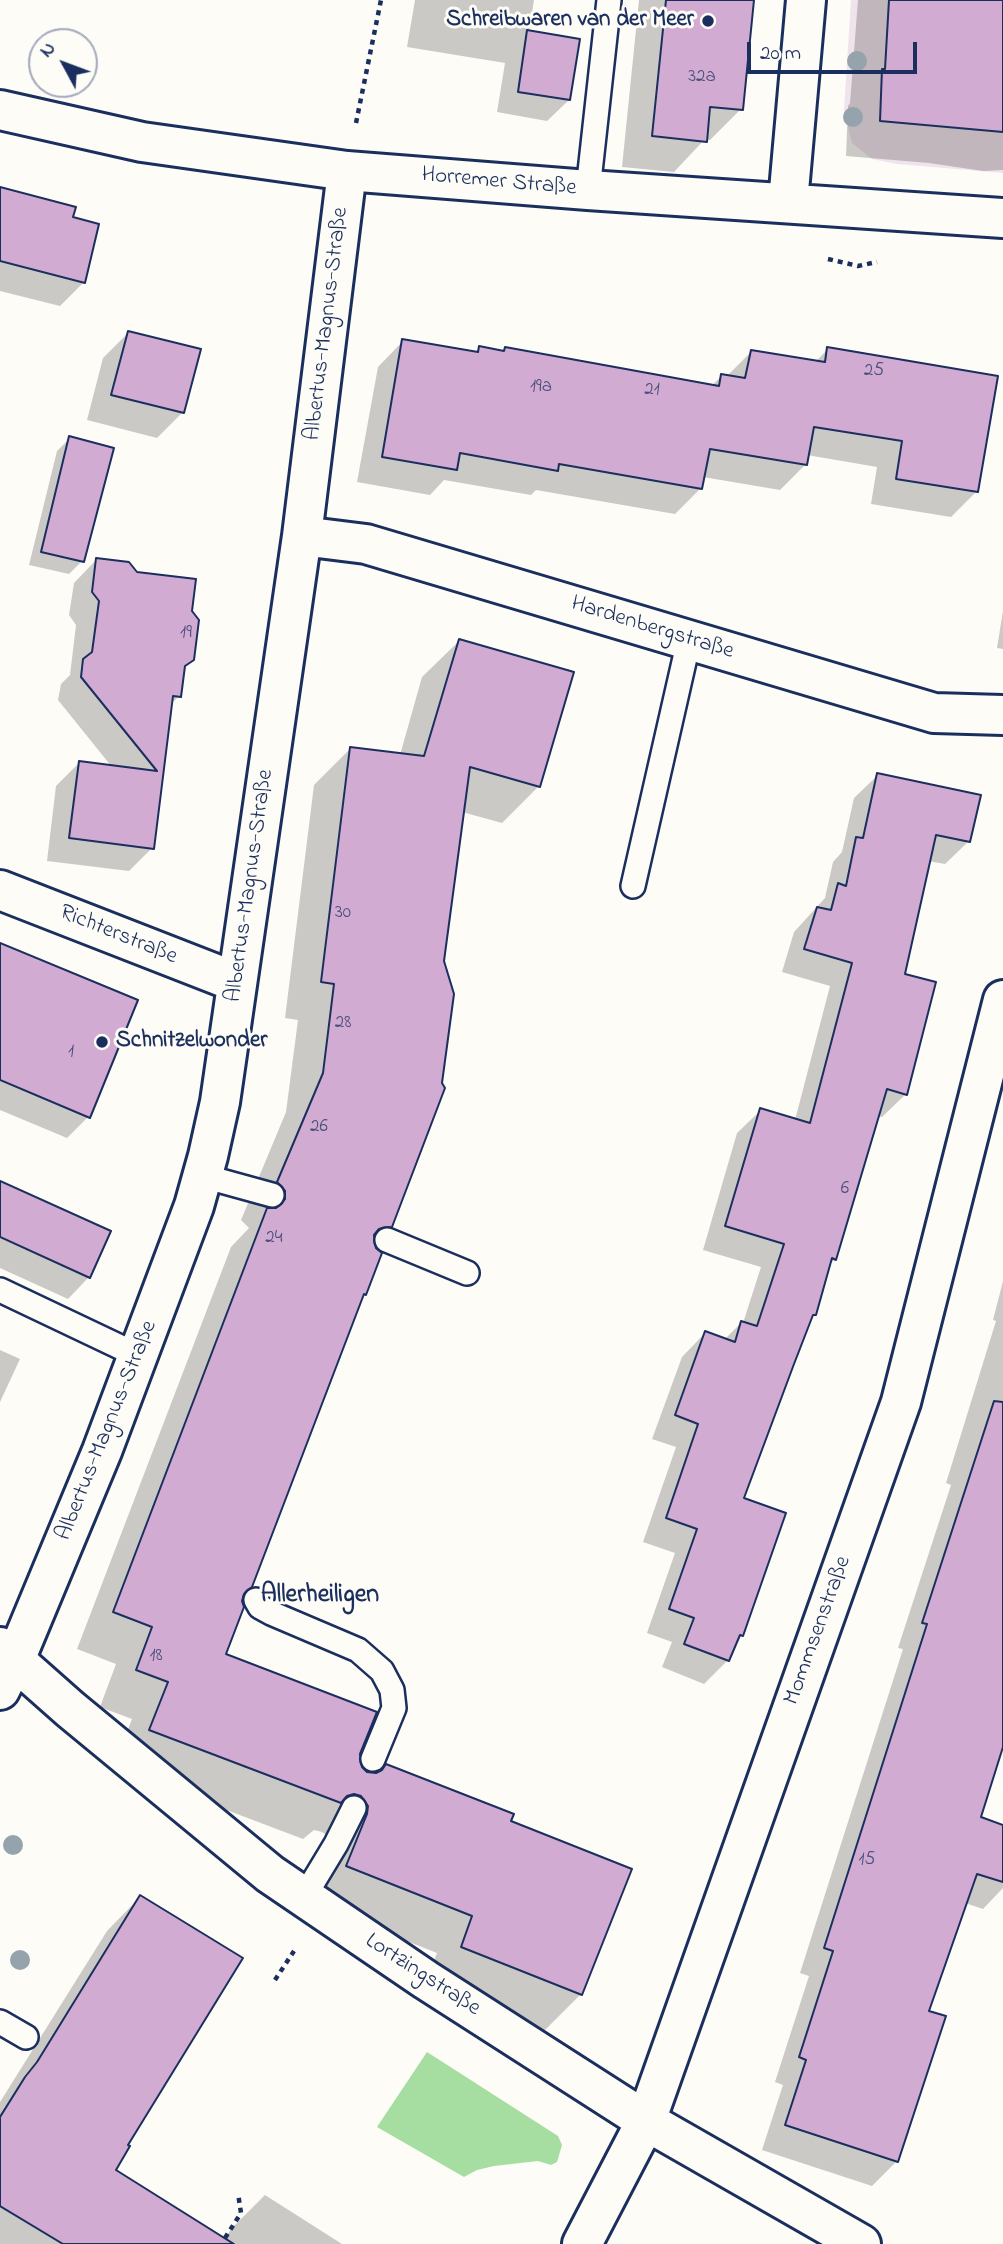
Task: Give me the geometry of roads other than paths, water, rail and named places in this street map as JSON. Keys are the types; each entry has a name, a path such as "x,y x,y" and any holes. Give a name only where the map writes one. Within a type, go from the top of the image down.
{"street":[{"path":"788,202 806,0"},
{"name":"Horremer Straße","path":"0,110 142,142 347,171 1003,218"},
{"name":"Albertus-Magnus-Straße","path":"5,1666 102,1451 139,1356 190,1219 220,1102 302,536 347,171"},
{"name":"Hardenbergstraße","path":"302,536 366,544 934,713 1003,714"},
{"name":"Richterstraße","path":"0,890 236,982"},
{"name":"Mommsenstraße","path":"582,2244 646,2121 901,1402 1003,1000"},
{"name":"Lortzingstraße","path":"5,1666 270,1874 426,1980 646,2121 861,2244"}],"lane":[{"path":"589,190 609,0"},
{"path":"634,886 689,640"},
{"path":"203,1176 272,1195"},
{"path":"387,1240 467,1273"},
{"path":"0,1290 139,1356"},
{"path":"256,1600 260,1607 271,1613 358,1650 382,1671 392,1690 394,1708 373,1759"},
{"path":"304,1897 354,1808"},
{"path":"0,2022 26,2037"}],"place":[{"name":"Schreibwaren van der Meer","path":"708,21"},
{"name":"Schnitzelwonder","path":"102,1042"}],"district":[{"name":"Allerheiligen","path":"320,1597"}]}
